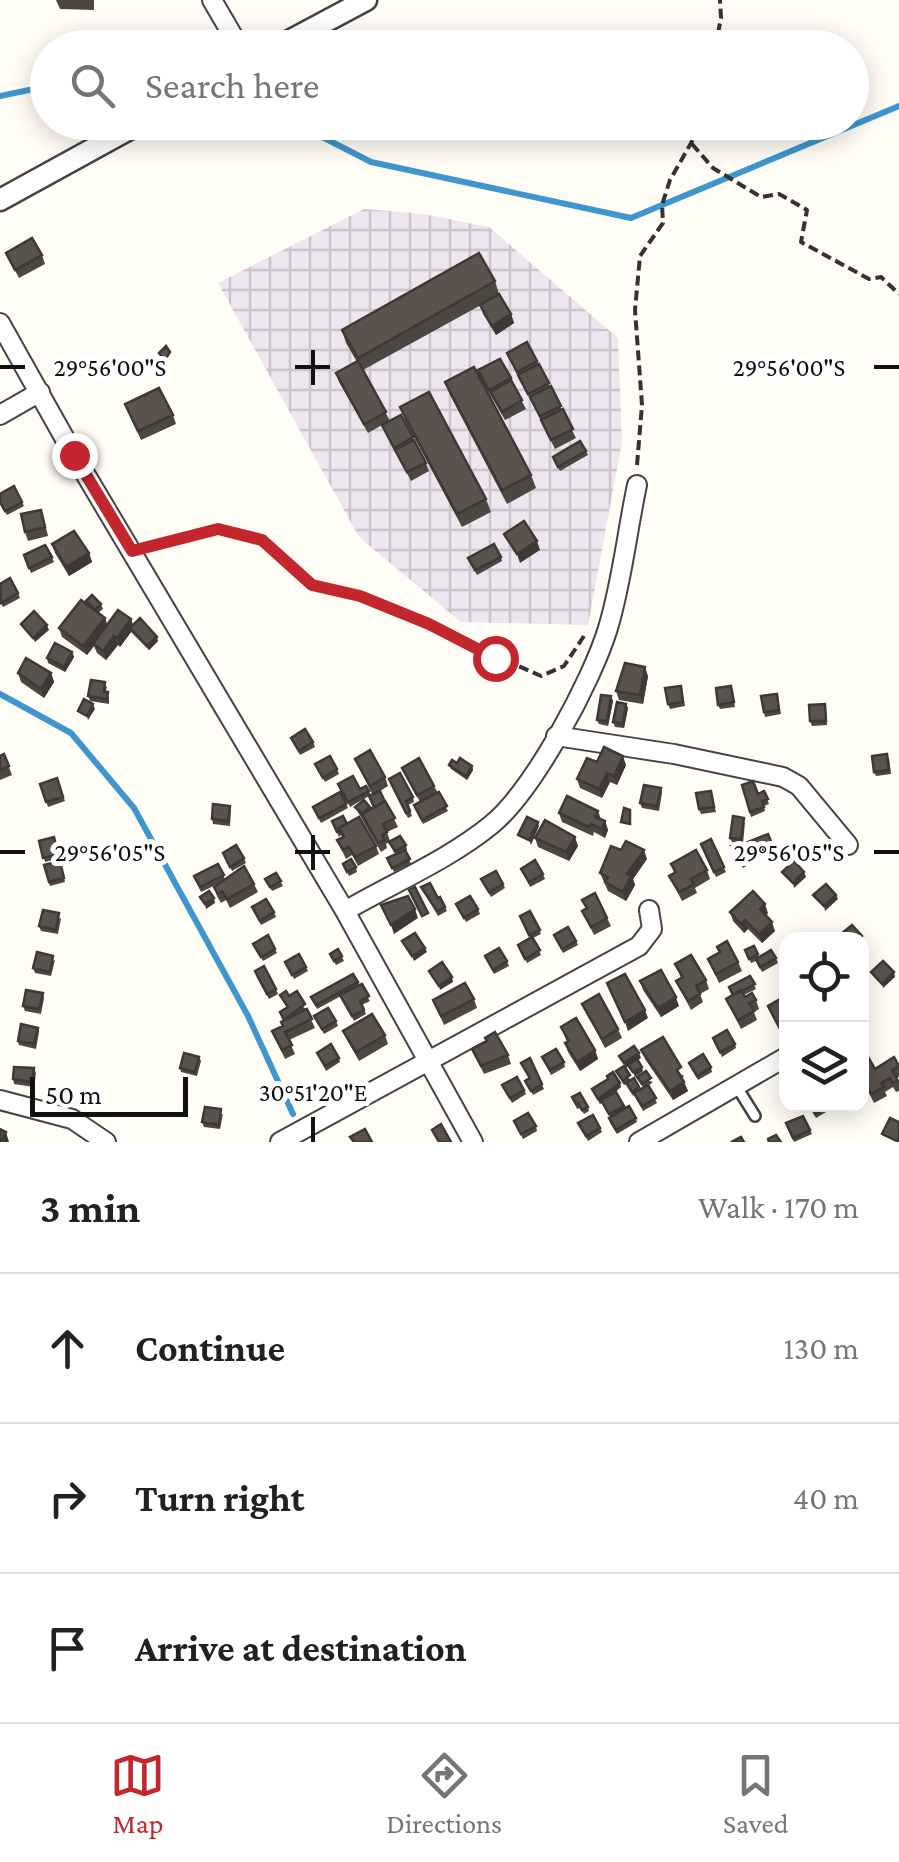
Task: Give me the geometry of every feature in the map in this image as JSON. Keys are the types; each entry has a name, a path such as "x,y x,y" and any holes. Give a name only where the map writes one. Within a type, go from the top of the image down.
{"street":[{"path":"212,0 230,30"},
{"path":"310,30 366,0"},
{"path":"0,200 109,140"},
{"path":"0,323 345,911 473,1142"},
{"path":"0,415 40,392"},
{"path":"345,911 470,841 515,800 556,736 607,631 635,492"},
{"path":"556,736 783,776 799,786 848,845"},
{"path":"280,1142 639,946 652,929 649,910"},
{"path":"640,1142 779,1062"},
{"path":"0,1100 72,1120 106,1142"}],"lane":[{"path":"737,1086 755,1116"}],"path":[{"path":"719,30 720,0"},
{"path":"635,492 642,405 635,310 640,256 663,222 662,205 670,180 694,140"},
{"path":"692,144 712,168 762,197 780,194 807,210 801,242 869,279 881,276 899,294"},
{"path":"132,551 218,529 262,540 312,585 377,603 541,676 564,666 582,637 607,631"}],"shaded area":[{"path":"364,209 424,214 489,227 618,338 622,442 588,625 461,622 359,537 218,283"}],"building":[{"path":"32,238 42,255 15,270 6,253"},
{"path":"479,253 495,281 358,358 342,330"},
{"path":"499,294 511,314 492,326 480,305"},
{"path":"527,342 537,361 517,372 507,353"},
{"path":"166,346 170,352 165,360 159,353"},
{"path":"500,359 511,378 489,390 478,370"},
{"path":"358,361 386,412 364,424 336,373"},
{"path":"539,364 549,383 528,394 518,375"},
{"path":"474,367 531,475 502,490 445,382"},
{"path":"511,380 522,400 502,412 491,392"},
{"path":"551,386 561,406 540,416 530,397"},
{"path":"159,388 173,415 138,431 125,404"},
{"path":"429,392 486,499 457,514 400,407"},
{"path":"563,409 573,429 551,440 541,420"},
{"path":"401,415 413,437 394,448 382,425"},
{"path":"414,440 426,463 407,472 395,450"},
{"path":"580,441 586,451 558,467 553,457"},
{"path":"14,486 22,502 5,511 0,494"},
{"path":"41,510 45,527 25,532 21,514"},
{"path":"524,521 537,541 517,554 504,534"},
{"path":"74,531 89,553 66,567 52,544"},
{"path":"494,544 501,557 475,570 468,558"},
{"path":"45,545 52,557 29,568 24,555"},
{"path":"10,578 18,593 1,603 0,584"},
{"path":"92,595 101,604 95,610 86,601"},
{"path":"81,600 105,618 83,646 59,628"},
{"path":"118,610 131,619 103,651 93,644"},
{"path":"34,611 47,625 33,638 21,624"},
{"path":"140,618 157,637 147,646 130,628"},
{"path":"55,643 72,652 64,667 47,658"},
{"path":"26,658 51,673 41,689 18,673"},
{"path":"625,663 645,667 640,695 616,691"},
{"path":"91,680 105,682 107,699 88,696"},
{"path":"681,686 683,702 668,704 665,688"},
{"path":"731,686 734,702 718,705 716,688"},
{"path":"777,694 779,710 764,712 761,696"},
{"path":"601,695 611,696 607,721 597,720"},
{"path":"84,699 93,704 87,716 78,711"},
{"path":"617,702 626,704 623,724 613,722"},
{"path":"825,704 826,721 810,721 809,705"},
{"path":"305,729 313,742 299,751 291,738"},
{"path":"604,747 623,756 614,776 607,773 599,789 577,779 587,758 597,762"},
{"path":"370,750 385,777 370,786 355,759"},
{"path":"4,754 9,766 0,770 0,756"},
{"path":"887,754 889,770 874,772 872,756"},
{"path":"330,756 337,769 323,778 315,764"},
{"path":"419,758 434,786 417,795 402,768"},
{"path":"460,758 472,766 466,776 449,765"},
{"path":"400,773 413,797 406,801 410,811 406,813 389,779"},
{"path":"353,776 360,789 366,786 369,791 348,802 338,784"},
{"path":"57,778 63,797 46,802 40,784"},
{"path":"753,781 758,794 764,791 768,799 762,801 764,807 750,812 742,785"},
{"path":"644,785 661,788 657,806 640,803"},
{"path":"380,791 385,802 374,807 369,796"},
{"path":"711,791 714,807 699,809 696,793"},
{"path":"340,792 346,804 319,818 313,807"},
{"path":"439,792 447,806 422,820 414,805"},
{"path":"567,796 598,811 595,817 605,821 602,829 559,813"},
{"path":"364,800 370,807 362,814 355,807"},
{"path":"385,801 395,818 383,824 387,832 378,843 362,814"},
{"path":"213,804 230,806 228,821 212,819"},
{"path":"624,808 630,810 630,824 621,822"},
{"path":"343,816 347,824 337,832 332,821"},
{"path":"733,816 744,818 741,839 730,838"},
{"path":"359,817 376,846 355,857 349,847 343,850 337,840 344,837 339,828"},
{"path":"527,817 538,822 529,840 518,835"},
{"path":"545,820 575,837 566,852 535,838"},
{"path":"768,834 772,844 752,852 748,842"},
{"path":"400,836 406,845 395,851 389,842"},
{"path":"54,837 58,854 43,858 39,841"},
{"path":"711,839 724,867 714,872 701,844"},
{"path":"626,841 644,850 627,874 631,876 623,892 605,882 608,877 600,873 611,846 621,850"},
{"path":"741,841 751,858 741,864 731,846"},
{"path":"236,845 244,858 230,867 223,853"},
{"path":"405,850 410,859 392,868 387,858"},
{"path":"696,850 707,870 679,892 669,876 676,872 671,864"},
{"path":"351,859 356,867 347,872 343,864"},
{"path":"535,860 543,874 529,882 521,869"},
{"path":"60,861 64,878 49,882 44,865"},
{"path":"794,861 804,872 793,883 782,872"},
{"path":"218,864 224,875 200,887 194,876"},
{"path":"244,866 254,884 227,899 222,891 218,894 214,887"},
{"path":"496,871 503,884 489,892 481,879"},
{"path":"276,873 281,881 270,887 265,879"},
{"path":"430,883 445,907 437,911 421,887"},
{"path":"826,884 836,895 824,906 813,895"},
{"path":"415,887 428,913 422,916 409,890"},
{"path":"209,891 214,898 205,904 200,897"},
{"path":"753,891 765,904 760,909 772,922 759,934 730,912"},
{"path":"595,893 607,918 591,927 582,911 587,908 582,900"},
{"path":"408,896 415,909 391,925 381,905"},
{"path":"470,896 478,909 464,918 456,904"},
{"path":"266,899 274,912 260,921 252,907"},
{"path":"43,910 59,913 56,930 39,926"},
{"path":"530,911 540,930 529,935 520,916"},
{"path":"568,927 576,941 562,949 554,935"},
{"path":"415,933 425,948 412,956 402,941"},
{"path":"268,935 275,949 261,957 253,944"},
{"path":"532,937 540,950 525,959 518,945"},
{"path":"727,941 738,962 716,974 708,959 720,952 717,947"},
{"path":"754,946 758,954 749,959 745,950"},
{"path":"499,948 507,961 493,970 485,956"},
{"path":"338,949 342,956 334,961 330,954"},
{"path":"771,950 776,958 760,967 756,959"},
{"path":"37,952 53,956 50,972 33,968"},
{"path":"299,954 306,967 292,975 285,962"},
{"path":"691,955 706,980 696,986 700,994 688,1001 676,981 683,977 675,964"},
{"path":"883,961 894,972 882,984 871,972"},
{"path":"442,962 452,977 439,986 429,971"},
{"path":"264,966 276,989 267,994 255,971"},
{"path":"661,970 676,997 658,1008 640,981"},
{"path":"353,974 358,982 316,1005 311,997"},
{"path":"625,974 645,1010 625,1022 607,983"},
{"path":"750,976 755,984 733,995 729,987"},
{"path":"465,983 474,999 441,1016 433,1000"},
{"path":"362,984 369,996 360,1001 364,1010 352,1016 340,995"},
{"path":"26,990 43,993 39,1009 23,1006"},
{"path":"741,990 745,997 752,993 756,1000 749,1003 754,1011 738,1020 726,999"},
{"path":"286,991 289,996 297,991 305,1004 284,1020 280,1012 288,1007 280,995"},
{"path":"599,994 618,1029 602,1039 582,1004"},
{"path":"779,1000 779,1027 768,1006"},
{"path":"328,1008 336,1021 322,1029 314,1016"},
{"path":"307,1009 312,1019 285,1032 292,1045 282,1050 272,1031"},
{"path":"372,1014 385,1035 356,1052 343,1031"},
{"path":"576,1018 595,1050 577,1062 565,1043 569,1041 561,1027"},
{"path":"21,1024 38,1028 34,1044 18,1041"},
{"path":"727,1030 735,1044 720,1052 713,1038"},
{"path":"495,1032 508,1055 481,1066 472,1049"},
{"path":"663,1037 681,1067 677,1070 684,1082 670,1091 641,1050"},
{"path":"331,1044 339,1058 325,1066 317,1053"},
{"path":"634,1046 639,1053 624,1063 619,1056"},
{"path":"556,1049 564,1062 550,1070 542,1057"},
{"path":"184,1053 199,1057 195,1072 180,1068"},
{"path":"703,1054 711,1067 697,1076 689,1063"},
{"path":"894,1057 899,1066 892,1070 898,1081 893,1083 890,1078 881,1083 884,1087 871,1094 869,1058 875,1069"},
{"path":"530,1058 542,1084 531,1091 525,1081 530,1078 521,1063"},
{"path":"637,1059 642,1067 633,1072 628,1065"},
{"path":"624,1066 630,1075 623,1081 616,1071"},
{"path":"14,1067 34,1068 32,1082 13,1079"},
{"path":"646,1071 651,1078 642,1084 637,1077"},
{"path":"613,1072 620,1083 598,1099 592,1089"},
{"path":"517,1077 524,1090 510,1098 502,1085"},
{"path":"634,1078 639,1087 632,1092 626,1083"},
{"path":"648,1085 656,1098 642,1106 634,1093"},
{"path":"616,1092 624,1106 609,1114 601,1100"},
{"path":"580,1093 588,1107 582,1110 572,1097"},
{"path":"629,1106 636,1118 616,1130 609,1118"},
{"path":"205,1107 221,1109 219,1125 202,1122"},
{"path":"528,1113 536,1126 521,1134 514,1121"},
{"path":"593,1115 600,1128 586,1136 578,1123"},
{"path":"803,1116 810,1130 793,1138 786,1123"},
{"path":"890,1118 899,1122 899,1142 882,1134"},
{"path":"441,1124 451,1142 439,1142 432,1130"},
{"path":"365,1129 372,1142 354,1142 350,1137"}],"waterway":[{"path":"0,96 30,90"},
{"path":"869,119 899,106"},
{"path":"328,140 371,162 631,218 818,140"},
{"path":"0,694 71,733 134,808 248,1016 293,1114"}],"route":[{"path":"74,455 132,551 218,529 262,540 312,585 360,596 429,624 495,658"}]}
